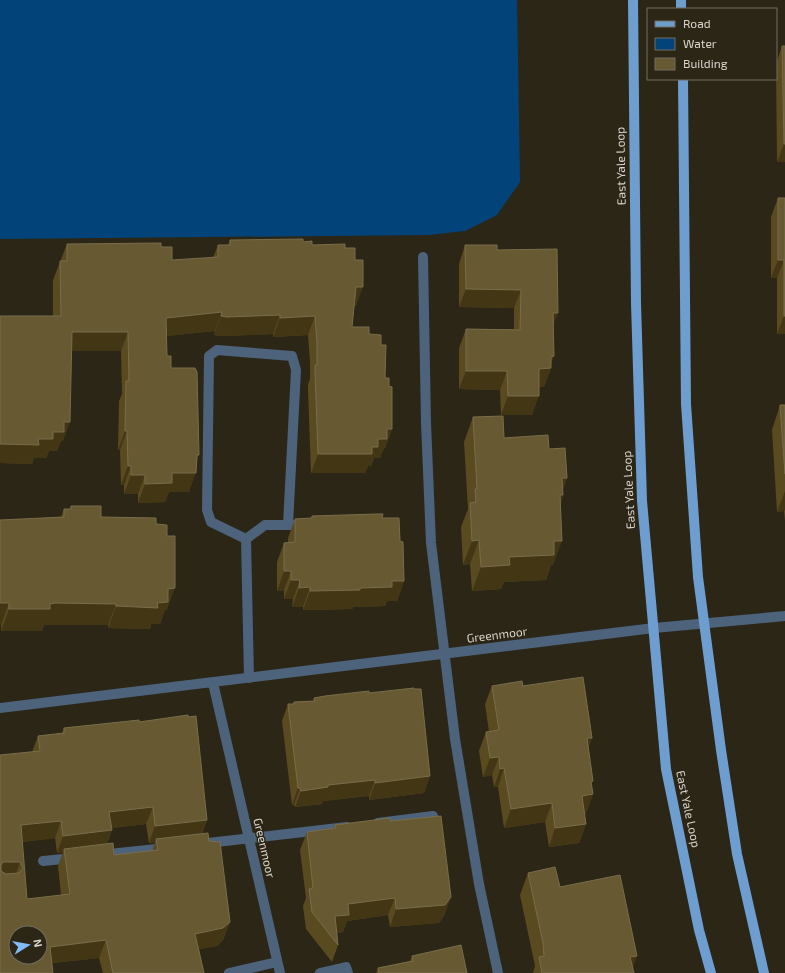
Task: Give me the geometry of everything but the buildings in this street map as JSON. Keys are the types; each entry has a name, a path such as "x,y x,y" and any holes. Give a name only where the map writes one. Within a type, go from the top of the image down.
{"main road":[{"name":"East Yale Loop","path":"633,0 636,303 642,501 666,769 699,930 711,973"},
{"path":"683,80 686,404 698,578 737,854 764,973"}],"street":[{"path":"424,257 426,415 431,543 455,738 477,876 498,973"},
{"path":"246,539 212,522 207,510 209,356 217,350 292,356 296,370 288,525"},
{"path":"246,539 265,525 303,525"},
{"path":"246,539 250,678"},
{"name":"Greenmoor","path":"0,708 444,655 654,628 785,616"},
{"name":"Greenmoor","path":"213,683 280,973"},
{"path":"371,824 432,816"},
{"path":"201,844 356,825"},
{"path":"43,861 178,847"},
{"path":"229,973 277,962"},
{"path":"320,973 346,967 348,973"}],"water":[{"path":"0,0 517,0 520,182 497,215 465,231 429,235 0,239"}]}
